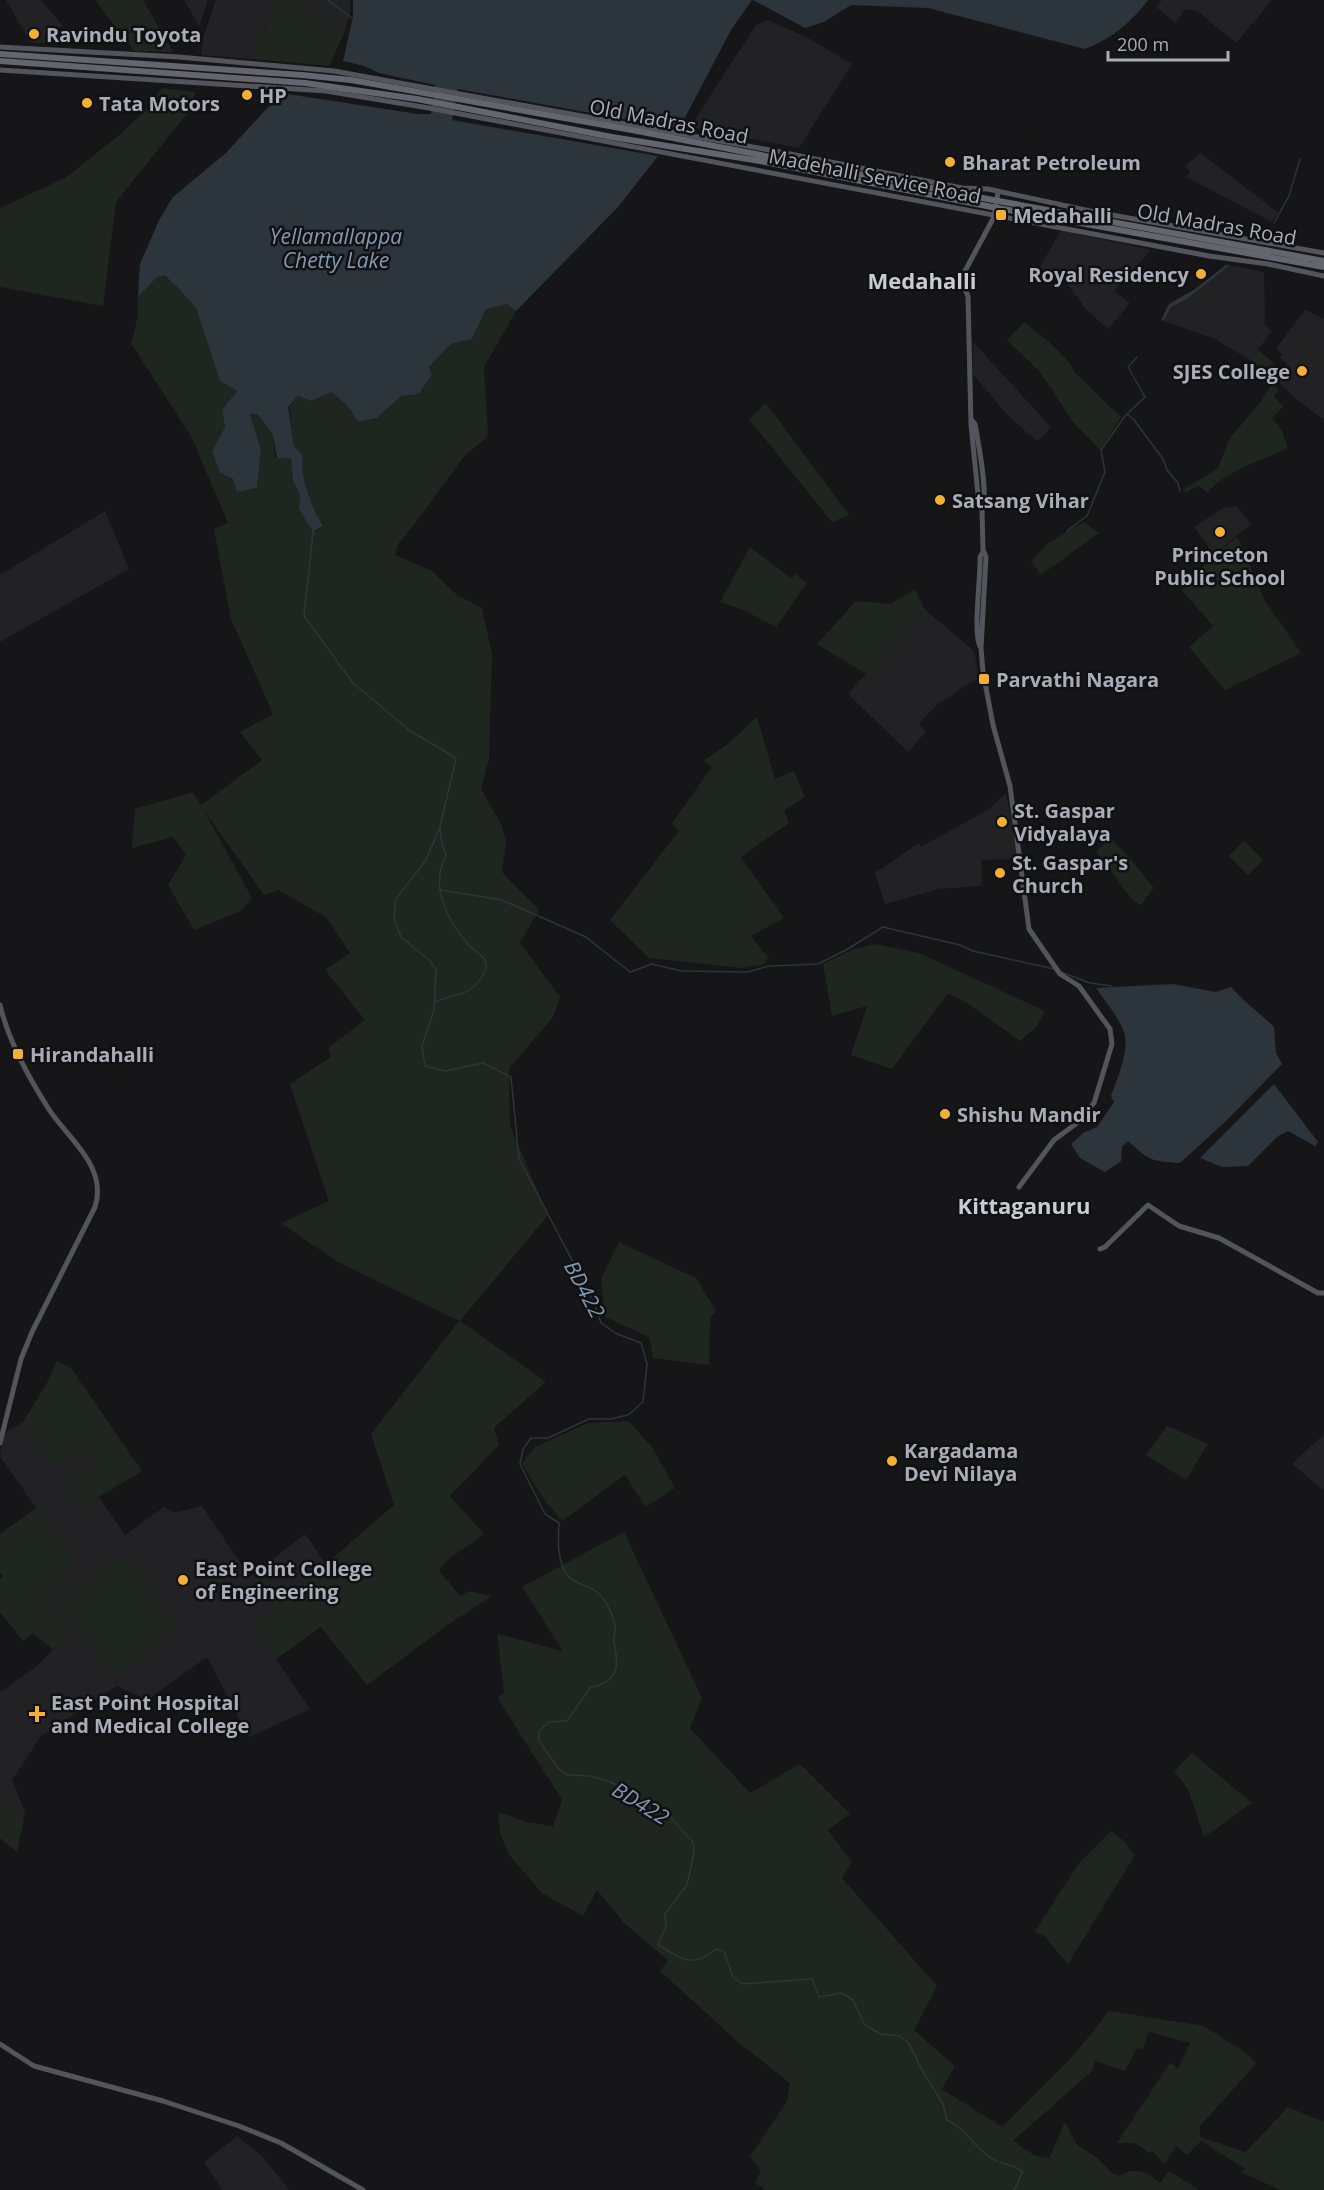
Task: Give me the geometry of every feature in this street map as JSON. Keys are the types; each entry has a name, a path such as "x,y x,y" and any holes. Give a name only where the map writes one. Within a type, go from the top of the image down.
{"highway":[{"name":"Old Madras Road","path":"1,58 302,75 351,80 431,98"},
{"name":"Old Madras Road","path":"1,58 305,83 459,100 638,129 680,140 1324,267"},
{"path":"91,75 92,67"},
{"name":"Old Madras Road","path":"459,100 678,148 1250,251 1324,261"}],"main road":[{"path":"0,47 178,57 334,71 431,98"},
{"path":"0,70 431,98"},
{"name":"Madehalli Service Road","path":"431,98 459,114 1324,276"},
{"path":"638,129 775,151 964,189 988,189 1324,253"},
{"path":"1001,193 996,214 965,271 963,279 968,296 971,419 975,424 985,504 982,510 983,552 986,557 981,648 984,676 993,725 1010,786 1029,929 1060,974 1079,987 1110,1029 1112,1044 1094,1103 1077,1123 1054,1140 1019,1187"},
{"path":"1008,216 1012,195"},
{"path":"0,1005 15,1049 50,1112 79,1147 95,1173 99,1194 95,1207 32,1332 21,1359 0,1443"},
{"path":"1100,1249 1105,1247 1148,1205 1179,1226 1219,1238 1318,1293 1324,1293"},
{"path":"0,2044 34,2066 163,2100 281,2143 363,2190"}],"shaded area":[{"path":"6,0 41,0 63,26 51,30 58,44 30,42"},
{"path":"95,0 143,0 173,52 134,51"},
{"path":"184,0 208,0 199,26"},
{"path":"216,0 277,0 253,59 201,55 203,38"},
{"path":"277,0 289,0 345,31 329,66 253,59"},
{"path":"289,0 350,0 350,14 345,31"},
{"path":"1162,0 1272,0 1236,43 1197,11 1186,9 1175,23 1156,7"},
{"path":"768,20 808,38 852,64 799,148 690,127 756,25"},
{"path":"162,88 196,92 186,115 116,202 103,306 0,287 0,208 65,178 117,137 146,110"},
{"path":"1201,153 1278,213 1272,222 1186,177 1190,171 1185,166"},
{"path":"1061,230 1151,250 1114,291 1130,303 1108,329 1086,309 1067,284 1040,267"},
{"path":"1230,265 1264,272 1265,324 1272,331 1250,360 1215,339 1164,321 1171,307 1187,299"},
{"path":"157,277 165,277 196,308 220,381 237,391 222,410 225,427 212,451 220,473 233,479 237,492 257,488 261,450 250,414 258,414 273,435 275,458 291,458 293,481 300,494 299,509 316,532 323,526 307,492 302,464 303,456 294,446 289,407 298,396 311,401 331,392 347,405 358,422 377,418 401,396 419,394 432,376 429,367 451,344 472,339 486,309 507,304 516,311 484,367 488,433 485,439 464,456 398,544 395,555 432,571 457,595 482,608 492,654 489,759 481,789 501,824 506,841 502,872 539,910 520,943 560,997 553,1017 509,1069 510,1126 548,1215 460,1321 546,1382 494,1428 499,1445 450,1496 484,1534 446,1561 439,1570 460,1596 469,1591 492,1596 446,1626 367,1685 321,1627 276,1659 252,1624 272,1611 394,1505 371,1434 459,1321 336,1261 281,1223 329,1201 290,1084 331,1057 328,1048 365,1020 325,970 350,953 327,918 279,890 264,895 203,809 252,898 241,911 194,930 168,885 186,855 173,837 132,848 135,809 193,792 201,805 262,760 240,732 273,714 231,619 214,529 228,523 192,438 131,343 138,316 138,297"},
{"name":"SJES College","path":"1305,310 1324,319 1324,420 1295,398 1274,378 1287,364 1280,357 1283,354 1276,349"},
{"path":"1024,322 1060,352 1076,374 1121,417 1100,450 1071,420 1038,370 1007,340"},
{"path":"973,342 1051,427 1038,441 1005,412 973,374"},
{"path":"1258,350 1274,363 1269,373 1250,360"},
{"path":"1272,384 1279,390 1274,397 1284,406 1272,418 1282,431 1288,448 1233,473 1208,493 1199,486 1185,493 1184,489 1218,468 1230,438 1260,403"},
{"path":"766,403 849,515 832,522 749,419"},
{"name":"Princeton Public School","path":"1237,506 1251,524 1214,555 1194,527 1223,508"},
{"path":"105,511 129,569 0,642 0,575"},
{"path":"1084,522 1099,533 1041,575 1031,561 1048,543"},
{"path":"1238,537 1264,599 1301,653 1225,690 1189,647 1213,626 1182,590 1214,555"},
{"path":"750,547 791,578 795,574 807,583 776,627 741,609 720,602"},
{"path":"915,589 924,609 866,674 817,644 856,601 891,604"},
{"path":"924,609 974,651 979,677 938,704 919,723 926,732 908,752 848,694"},
{"path":"757,717 775,779 794,771 805,797 784,810 789,823 741,857 784,918 751,936 769,958 764,964 742,968 649,958 610,920 679,831 672,823 712,767 703,761 728,744"},
{"path":"1006,793 1019,859 981,860 982,886 939,889 885,904 875,873 919,843 921,847 989,809"},
{"path":"1110,838 1154,888 1141,905 1130,897 1096,852"},
{"path":"1244,841 1263,860 1248,875 1229,856"},
{"path":"875,944 919,953 1045,1011 1036,1027 1020,1041 964,1001 948,993 892,1069 851,1055 867,1006 832,1016 823,964 854,949"},
{"path":"619,1242 696,1278 716,1311 710,1318 709,1365 653,1358 649,1337 605,1317 601,1279"},
{"path":"57,1361 71,1368 142,1471 82,1507 66,1484 95,1465 84,1450 55,1468 23,1422 47,1383"},
{"path":"628,1421 652,1447 675,1488 646,1507 625,1475 562,1521 545,1501 522,1464 535,1447 588,1423"},
{"name":"East Point College of Engineering","path":"23,1422 55,1468 84,1450 95,1465 66,1485 82,1507 99,1497 125,1535 164,1507 174,1513 202,1506 250,1577 305,1534 326,1564 272,1611 252,1624 310,1709 249,1737 207,1657 147,1700 117,1686 41,1736 12,1780 25,1812 24,1818 0,1800 0,1692 36,1667 70,1633 45,1602 55,1584 76,1566 0,1456 3,1434"},
{"path":"1167,1426 1208,1444 1186,1480 1146,1455"},
{"path":"1324,1434 1324,1489 1323,1490 1292,1464"},
{"path":"36,1508 76,1566 55,1584 60,1590 45,1602 70,1633 53,1650 33,1633 23,1641 0,1612 0,1579 3,1576 0,1573 0,1534"},
{"path":"624,1532 702,1698 690,1728 750,1793 800,1764 850,1814 828,1830 852,1862 842,1878 937,1986 914,2030 955,2066 942,2089 1002,2127 1074,2055 1109,2011 1204,2026 1249,2055 1256,2064 1200,2126 1200,2137 1246,2152 1288,2107 1324,2122 1324,2190 1280,2190 1241,2172 1245,2169 1201,2141 1187,2155 1176,2146 1164,2164 1152,2151 1150,2153 1135,2143 1117,2143 1170,2063 1178,2068 1190,2043 1150,2032 1143,2049 1137,2048 1125,2071 1095,2061 1092,2071 1013,2141 1034,2155 1049,2158 1065,2122 1077,2145 1096,2157 1112,2173 1119,2176 1131,2171 1141,2171 1160,2183 1169,2171 1197,2190 766,2190 755,2183 761,2171 750,2157 787,2101 790,2083 739,2043 660,1971 668,1960 624,1923 597,1890 583,1916 542,1893 510,1856 500,1833 498,1812 526,1822 553,1826 562,1800 498,1698 504,1692 497,1634 563,1651 522,1587"},
{"path":"124,1554 177,1627 116,1673 56,1605"},
{"path":"1192,1753 1252,1803 1204,1837 1188,1789 1174,1771"},
{"path":"0,1800 24,1818 17,1852 0,1838"},
{"path":"1111,1831 1124,1841 1135,1855 1068,1964 1044,1936 1034,1932 1080,1862"},
{"path":"237,2136 263,2157 289,2190 222,2190 204,2162"}],"water":[{"name":"Yellamallappa Chetty Lake","path":"353,0 752,0 731,30 679,129 458,89 452,120 658,156 618,207 516,311 507,304 486,309 472,339 451,344 429,367 432,375 419,394 401,396 377,418 358,422 347,405 331,392 311,401 298,396 288,407 294,446 303,456 303,473 307,492 323,526 313,532 299,509 300,494 293,481 291,458 277,458 273,435 258,414 250,414 261,450 257,488 237,492 233,479 220,473 212,451 225,427 222,410 237,391 220,381 196,308 179,289 165,276 157,277 138,297 140,264 159,220 173,197 226,153 281,93 418,114 431,114 435,85 379,73 364,66 343,61 353,17"},
{"path":"753,0 1148,0 1120,29 1085,49 928,8 851,5 824,22 805,28"},
{"path":"1226,265 1230,265 1187,299 1171,307 1164,321 1161,320 1169,304 1195,289"},
{"path":"1173,984 1216,992 1231,987 1274,1027 1276,1053 1282,1064 1226,1121 1180,1163 1151,1159 1128,1141 1122,1147 1121,1161 1105,1172 1080,1158 1071,1144 1083,1133 1097,1127 1114,1102 1111,1096 1124,1056 1124,1032 1115,1014 1096,988"},
{"path":"1274,1084 1318,1142 1315,1146 1288,1131 1278,1136 1248,1166 1222,1167 1200,1158"}],"waterway":[{"path":"328,0 353,19"},
{"path":"1274,223 1289,196 1300,159"},
{"path":"1067,531 1087,516 1105,472 1101,450 1125,416 1145,397 1128,367 1137,357"},
{"path":"1127,414 1163,459 1167,470 1178,483 1180,491"},
{"name":"BD422","path":"313,532 304,616 353,683 409,730 456,758 440,827 426,860 396,899 394,919 401,937 429,960 436,969 434,1010 422,1046 425,1066 445,1071 483,1063 511,1077 519,1159 594,1302 601,1323 617,1334 641,1343 647,1364 643,1402 628,1415 610,1419 589,1419 548,1438 531,1438 523,1449 520,1464 545,1514 559,1523 559,1549 566,1573 573,1580 600,1595 611,1612 615,1627 616,1663 613,1675 606,1682 590,1688 567,1721 549,1722 539,1731 539,1741 558,1768 567,1775 590,1776 611,1782 668,1815 693,1842 694,1852 687,1885 665,1914 666,1926 658,1945 687,1960 700,1959 716,1949 724,1951 733,1977 742,1984 812,1979 819,1997 842,1993 853,2000 864,2024 880,2034 899,2036 908,2042 943,2104 947,2120 991,2158 1023,2172 1014,2190"},
{"path":"435,1002 469,990 480,980 486,967 483,958 470,946 454,925 443,903 439,879 446,856 440,828"},
{"path":"441,890 502,900 586,937 630,972 652,964 682,971 748,972 769,966 818,964 883,927 960,945 973,951 1054,969"},
{"path":"1061,972 1090,983 1112,986"}],"place":[{"name":"Ravindu Toyota","path":"34,34"},
{"name":"HP","path":"247,95"},
{"name":"Tata Motors","path":"87,103"},
{"name":"Bharat Petroleum","path":"950,162"},
{"name":"Medahalli","path":"1001,215"},
{"name":"Royal Residency","path":"1201,274"},
{"name":"SJES College","path":"1302,371"},
{"name":"Satsang Vihar","path":"940,500"},
{"name":"Princeton Public School","path":"1220,532"},
{"name":"Parvathi Nagara","path":"984,679"},
{"name":"St. Gaspar Vidyalaya","path":"1002,822"},
{"name":"St. Gaspar's Church","path":"1000,873"},
{"name":"Hirandahalli","path":"18,1054"},
{"name":"Shishu Mandir","path":"945,1114"},
{"name":"Kargadama Devi Nilaya","path":"892,1461"},
{"name":"East Point College of Engineering","path":"183,1580"},
{"name":"East Point Hospital and Medical College","path":"37,1714"}],"district":[{"name":"Medahalli","path":"922,280"},
{"name":"Kittaganuru","path":"1024,1205"}]}
